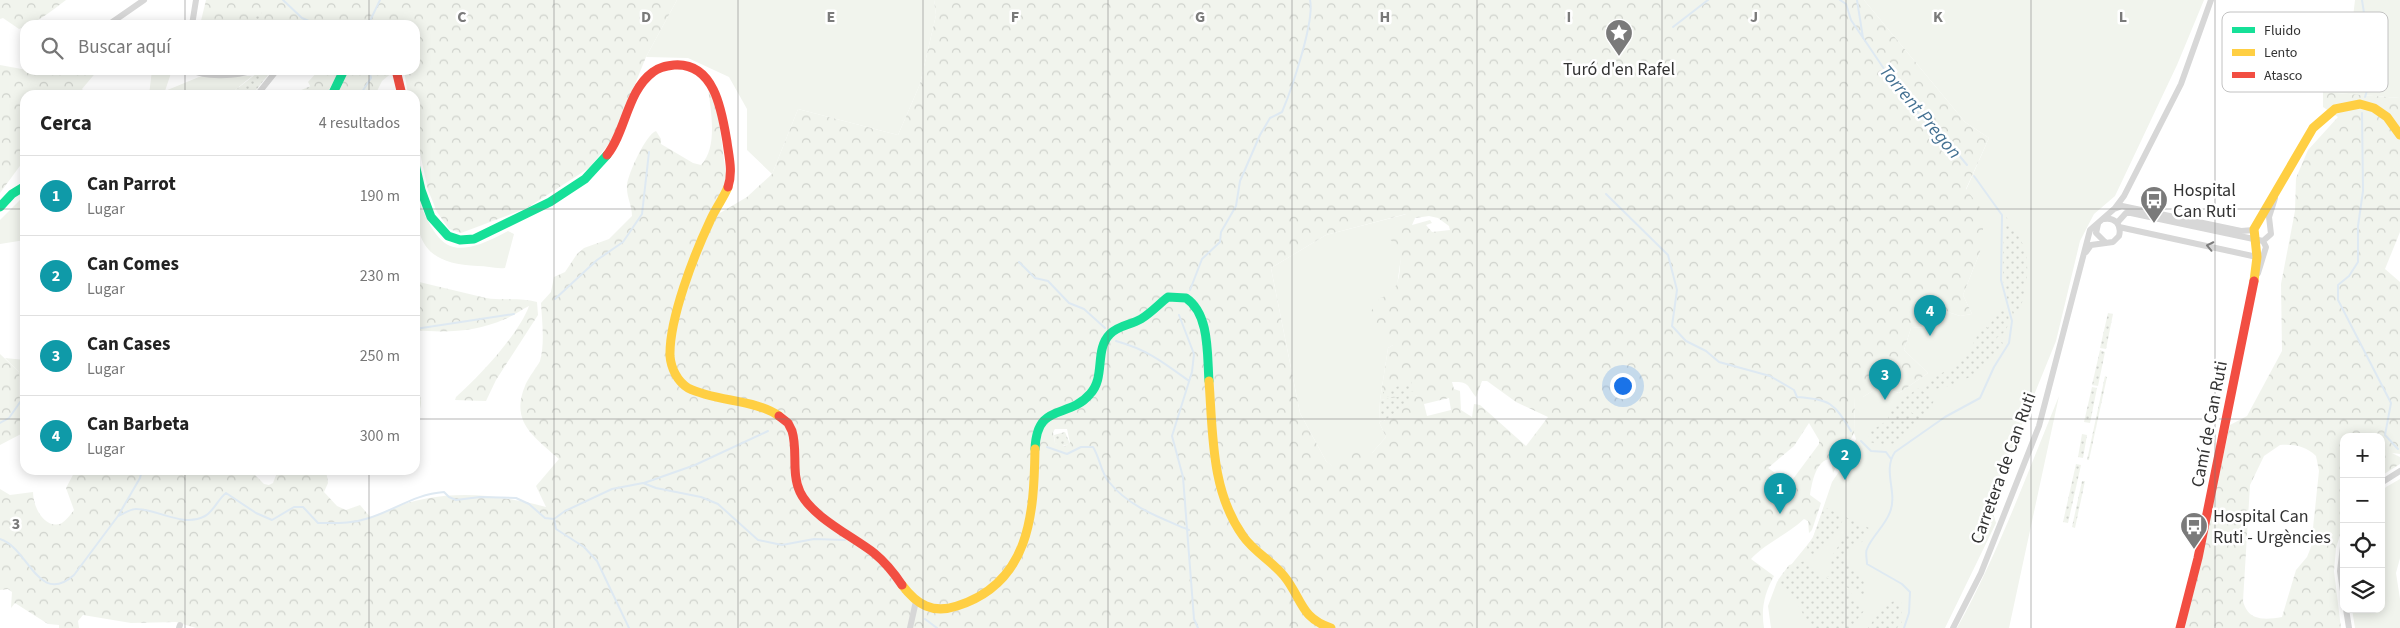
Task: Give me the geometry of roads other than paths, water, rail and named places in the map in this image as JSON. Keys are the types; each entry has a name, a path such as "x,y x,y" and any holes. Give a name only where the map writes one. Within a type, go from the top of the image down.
{"street":[{"path":"115,20 144,0"},
{"path":"193,20 196,0"},
{"path":"2114,209 2124,196 2182,84 2211,0"},
{"path":"420,182 427,208 442,231 453,239 462,241 474,239 567,192 587,177 614,147 640,84 656,70 664,66 678,65 689,68 708,80 718,97 722,112 731,174 725,195 711,219 696,254 684,293 671,347 672,366 682,381 710,398 761,408 784,418 793,435 796,481 800,494 820,513 884,562 916,601 929,608 959,606 987,592 1007,575 1018,553 1029,510 1040,424 1050,414 1080,404 1092,393 1102,375 1105,344 1109,334 1120,327 1143,318 1165,298 1186,297 1195,305 1202,322 1214,458 1220,485 1234,520 1250,546 1280,571 1291,585 1308,618 1314,623 1331,628"},
{"path":"260,90 273,75"},
{"path":"334,90 342,75"},
{"path":"397,75 401,90"},
{"path":"2255,233 2280,183 2313,128 2335,109 2360,104 2374,108 2388,117 2400,135"},
{"path":"2122,206 2270,236 2269,217 2280,183"},
{"path":"0,207 12,194 20,189"},
{"path":"2083,255 2091,245 2117,239 2124,196"},
{"name":"Carretera de Can Ruti","path":"1953,628 1981,573 2039,426 2090,230 2114,209 2122,206"},
{"path":"2122,216 2126,213 2133,213 2255,233"},
{"path":"2106,243 2101,241 2096,233 2101,222 2111,219 2118,225 2257,257"},
{"path":"2255,233 2263,224 2268,226"},
{"name":"Camí de Can Ruti","path":"2180,628 2198,558 2254,285 2257,257 2255,233"},
{"name":"Camí de Can Ruti","path":"2254,285 2266,247 2255,233"},
{"path":"2385,480 2400,471"},
{"path":"910,628 912,611 916,601"},
{"path":"2346,613 2348,628"}],"waterway":[{"path":"283,0 307,20"},
{"path":"370,20 380,0"},
{"path":"1190,290 1202,259 1220,242 1221,232 1236,206 1240,181 1260,135 1270,118 1282,112 1306,39 1311,10 1310,0"},
{"path":"1673,27 1708,0"},
{"name":"Torrent Pregon","path":"1840,0 1846,4 1851,20 1897,88 1942,141 1953,148 1967,165"},
{"path":"1857,0 1863,38"},
{"path":"2362,0 2364,12"},
{"path":"363,90 371,78 370,75"},
{"path":"2365,97 2367,92"},
{"path":"2362,113 2363,191 2358,226 2358,262 2349,276 2338,285 2338,300 2391,403 2385,435 2398,449"},
{"path":"555,299 597,260 623,242 642,214 649,152"},
{"path":"1904,628 1909,613 1910,592 1902,584 1867,564 1866,556 1869,544 1890,512 1892,504 1891,459 1895,452 1945,417 1980,398 1994,367 2009,343 2012,321 2001,280 2002,215 1974,176"},
{"path":"1606,194 1668,255 1677,290 1672,326 1686,341 1706,351 1719,362 1770,376 1794,390 1797,397 1824,401 1830,404 1840,414 1851,431"},
{"path":"1019,262 1035,278 1048,281 1069,303 1084,309 1105,328"},
{"path":"420,328 514,314"},
{"path":"1179,315 1194,354 1192,372 1172,436 1183,477 1194,619 1198,628"},
{"path":"1116,341 1163,362 1189,381"},
{"path":"0,423 9,418 20,402"},
{"path":"644,483 695,465 768,431"},
{"path":"1861,441 1871,451 1886,452 1891,459"},
{"path":"1047,447 1067,454 1081,447 1093,447 1106,478 1117,491 1146,511 1189,530"},
{"path":"0,539 10,544 42,580 51,584 62,583 74,575 118,516 141,475"},
{"path":"118,516 136,509 179,519 197,519 208,514 226,493 256,513 272,520 294,507 303,507 318,523 344,523 369,518 414,499 444,492 456,500 480,497 516,498 529,504 545,518 554,519 565,511 612,489 643,483 656,488 701,497 718,504 758,540 782,545 814,539 845,540"},
{"path":"554,519 556,529 584,547 597,561 629,628"},
{"path":"925,619 937,628"}],"place":[{"name":"Turó d'en Rafel","path":"1619,57"},
{"name":"Hospital Can Ruti","path":"2154,224"},
{"name":"Can Barbeta","path":"1930,336"},
{"name":"Can Cases","path":"1885,400"},
{"name":"Can Comes","path":"1845,480"},
{"name":"Can Parrot","path":"1780,514"},
{"name":"Hospital Can Ruti - Urgències","path":"2194,550"}]}
